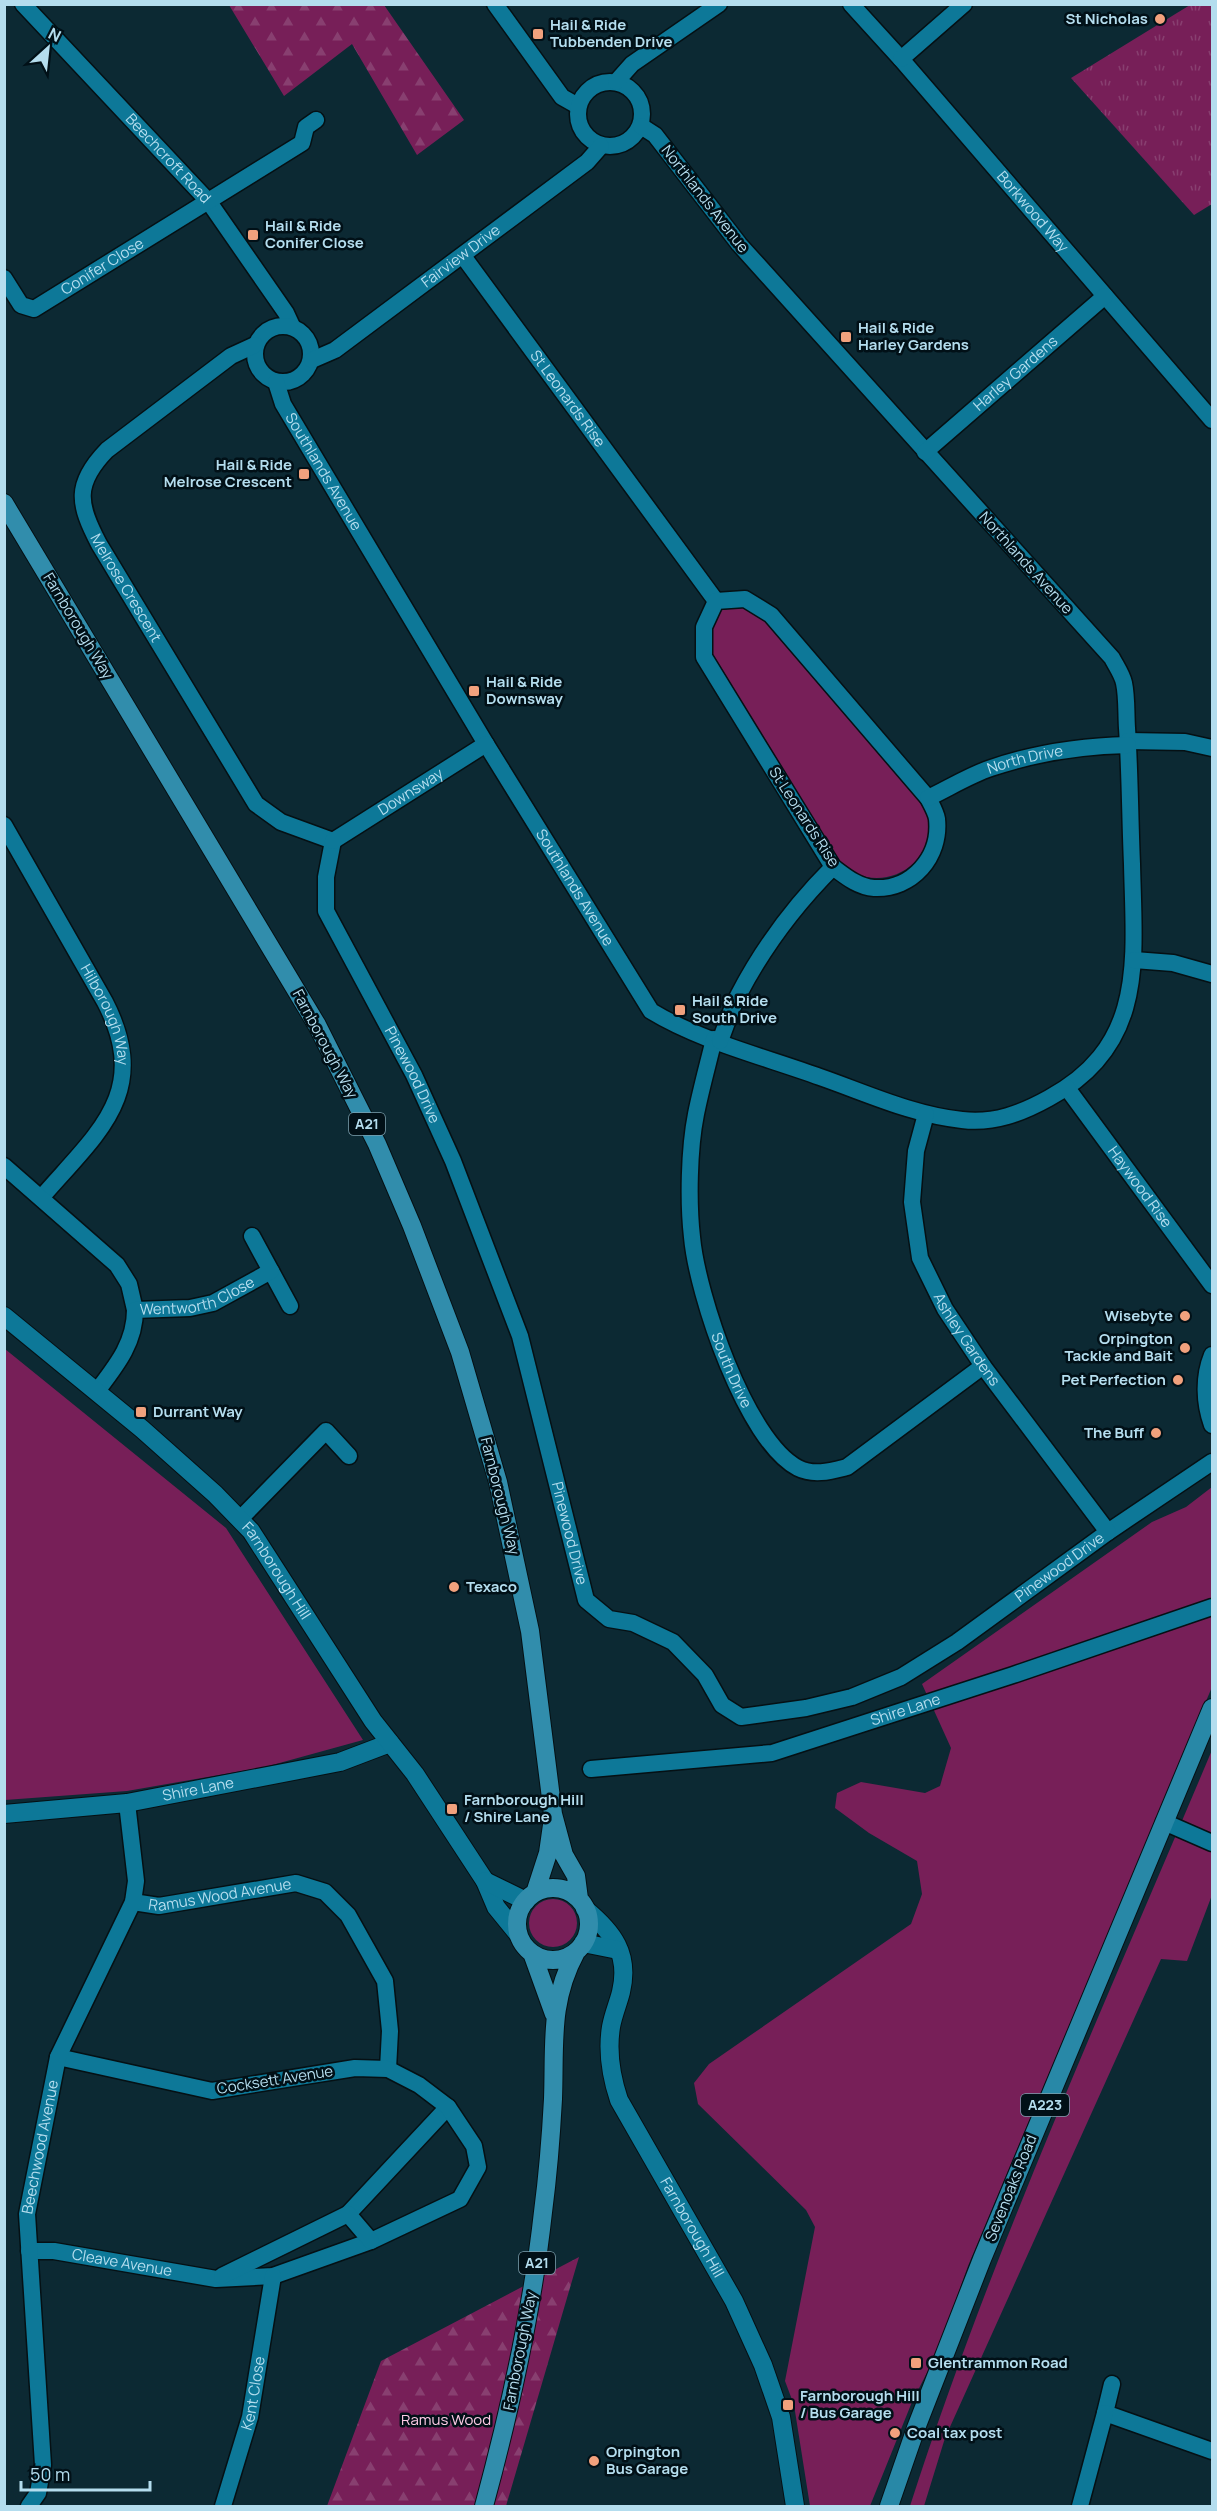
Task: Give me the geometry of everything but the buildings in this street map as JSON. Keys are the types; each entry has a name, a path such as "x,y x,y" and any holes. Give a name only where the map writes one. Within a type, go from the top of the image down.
{"highway":[{"name":"Farnborough Way","path":"4,503 317,1025 368,1124 395,1185 460,1352 498,1482 528,1621 553,1814 564,1856 576,1876 582,1904"},
{"name":"Farnborough Way","path":"530,1897 548,1853 553,1814"},
{"path":"546,1889 558,1889 569,1892 582,1904 588,1920 588,1932 579,1948 566,1958 542,1959 524,1945 518,1934 518,1917 530,1897 546,1889"},
{"name":"Farnborough Way","path":"484,2506 516,2376 538,2256 553,2099 554,2014 563,1980 579,1948"},
{"name":"Farnborough Way","path":"532,1953 554,2014"}],"main road":[{"name":"Farnborough Hill","path":"4,1316 97,1391 185,1467 240,1519 261,1543 357,1697 416,1774 485,1881 496,1907 518,1934"},
{"name":"Sevenoaks Road","path":"889,2506 916,2428 982,2259 1212,1708"},
{"name":"Shire Lane","path":"4,1814 127,1803 340,1762 390,1743"},
{"path":"485,1881 530,1897"},
{"name":"Farnborough Hill","path":"582,1904 608,1930 624,1964 624,1978 610,2040 609,2058 614,2086 625,2113 734,2301 763,2365 781,2417 795,2506"},
{"path":"579,1948 618,1950"}],"street":[{"name":"Beechcroft Road","path":"23,4 209,202 292,326"},
{"path":"495,4 562,97 578,106"},
{"path":"616,82 633,64 719,4"},
{"name":"Borkwood Way","path":"851,4 1212,420"},
{"path":"901,59 964,4"},
{"path":"616,82 635,93 641,103 641,126 624,144 613,147 601,146 591,141 583,132 578,122 578,106 583,96 591,88 601,83 616,82"},
{"name":"Conifer Close","path":"4,278 21,305 34,309 302,143 306,127 316,120"},
{"name":"Northlands Avenue","path":"641,126 655,135 739,244 1112,658 1124,682 1128,743 1134,960 1130,997 1118,1030 1099,1058 1067,1088"},
{"name":"Fairview Drive","path":"312,360 335,350 462,256 587,162 601,146"},
{"name":"St Leonards Rise","path":"462,256 716,601"},
{"name":"Harley Gardens","path":"926,452 1105,296"},
{"path":"278,326 292,326 302,334 309,345 312,360 304,373 291,382 276,382 263,374 255,360 255,345 265,332 278,326"},
{"name":"Melrose Crescent","path":"255,345 231,356 106,450 92,465 82,488 84,516 256,804 282,822 333,841"},
{"name":"Southlands Avenue","path":"276,382 283,404 486,744 651,1011 668,1021 717,1040 926,1114 964,1121 1001,1119 1029,1109 1067,1088"},
{"name":"St Leonards Rise","path":"745,599 771,615 928,798 937,818 936,839 928,859 913,879 895,886 872,888 851,881 833,867 704,657 704,627 716,601 745,599"},
{"name":"North Drive","path":"928,798 990,768 1053,752 1128,743 1185,742 1212,748"},
{"name":"Downsway","path":"333,841 486,744"},
{"name":"Hilborough Way","path":"4,825 105,1002 117,1029 124,1054 120,1092 111,1113 95,1136 41,1197"},
{"name":"Pinewood Drive","path":"333,841 326,877 326,911 414,1075 443,1139 520,1336 586,1600 609,1619 633,1623 673,1642 705,1675 722,1706 741,1718 806,1708 852,1697 901,1677 957,1642 1108,1532 1212,1462"},
{"name":"South Drive","path":"833,867 808,891 771,940 738,995 717,1040 696,1117 691,1180 692,1238 704,1298 722,1354 747,1405 777,1452 799,1468 823,1473 847,1467 983,1366"},
{"path":"1134,960 1173,963 1212,974"},
{"name":"Haywood Rise","path":"1067,1088 1212,1285"},
{"name":"Ashley Gardens","path":"926,1114 916,1151 912,1202 920,1258 945,1309 983,1366 1108,1532"},
{"path":"4,1166 117,1265 129,1284 135,1310"},
{"name":"Wentworth Close","path":"97,1391 127,1347 132,1333 135,1310 190,1308 213,1303 272,1271 252,1236"},
{"path":"272,1271 290,1306"},
{"path":"1212,1355 1206,1386 1208,1413 1212,1425"},
{"path":"240,1519 326,1431 349,1456"},
{"name":"Shire Lane","path":"591,1769 772,1753 1013,1675 1212,1607"},
{"name":"Beechwood Avenue","path":"29,2506 38,2493 43,2465 27,2214 58,2057 133,1902 136,1881 127,1803"},
{"path":"1164,1822 1212,1843"},
{"name":"Ramus Wood Avenue","path":"133,1902 159,1906 296,1883 326,1892 348,1915 385,1981 390,2031 388,2069"},
{"name":"Cocksett Avenue","path":"58,2057 212,2091 355,2068 388,2069"},
{"name":"Cleave Avenue","path":"29,2251 54,2251 216,2279 273,2276 371,2241 460,2199 478,2167 474,2146 448,2107 419,2085 388,2069"},
{"path":"216,2279 348,2214 448,2107"},
{"path":"348,2214 371,2241"},
{"name":"Kent Close","path":"223,2506 250,2417 273,2276"},
{"path":"1080,2506 1112,2384"},
{"path":"1105,2413 1212,2451"}],"green space":[{"path":"229,5 384,5 464,120 417,155 352,44 284,96"},
{"path":"1190,5 1212,5 1212,204 1194,215 1071,78"},
{"path":"742,607 766,620 921,801 927,816 928,833 925,847 909,867 897,874 870,878 853,873 837,861 713,654 711,629 722,610"},
{"path":"5,1349 226,1528 363,1740 265,1767 127,1791 5,1800"},
{"path":"1212,1487 1212,1687 968,2266 936,2355 912,2402 870,2506 810,2506 794,2405 785,2381 815,2227 806,2210 698,2104 694,2083 709,2064 911,1924 922,1894 917,1861 869,1833 835,1808 837,1793 861,1782 925,1793 940,1786 951,1748 922,1684 1152,1522 1186,1507"},
{"path":"1212,1750 1212,1895 1187,1961 1161,1959 945,2438 924,2506 910,2506 942,2410 1014,2219"},
{"path":"553,1899 570,1906 577,1923 570,1940 553,1947 536,1940 529,1923 536,1906"},
{"name":"Ramus Wood","path":"579,2257 506,2506 327,2506 381,2361"}],"place":[{"name":"St Nicholas","path":"1160,19"},
{"name":"Hail & Ride Tubbenden Drive","path":"538,34"},
{"name":"Hail & Ride Conifer Close","path":"253,235"},
{"name":"Hail & Ride Harley Gardens","path":"846,337"},
{"name":"Hail & Ride Melrose Crescent","path":"304,474"},
{"name":"Hail & Ride Downsway","path":"474,691"},
{"name":"Hail & Ride South Drive","path":"680,1010"},
{"name":"Wisebyte","path":"1185,1316"},
{"name":"Orpington Tackle and Bait","path":"1185,1348"},
{"name":"Pet Perfection","path":"1178,1380"},
{"name":"Durrant Way","path":"141,1412"},
{"name":"The Buff","path":"1156,1433"},
{"name":"Texaco","path":"454,1587"},
{"name":"Farnborough Hill / Shire Lane","path":"452,1809"},
{"name":"Glentrammon Road","path":"916,2363"},
{"name":"Farnborough Hill / Bus Garage","path":"788,2405"},
{"name":"Coal tax post","path":"895,2433"},
{"name":"Orpington Bus Garage","path":"594,2461"}]}
